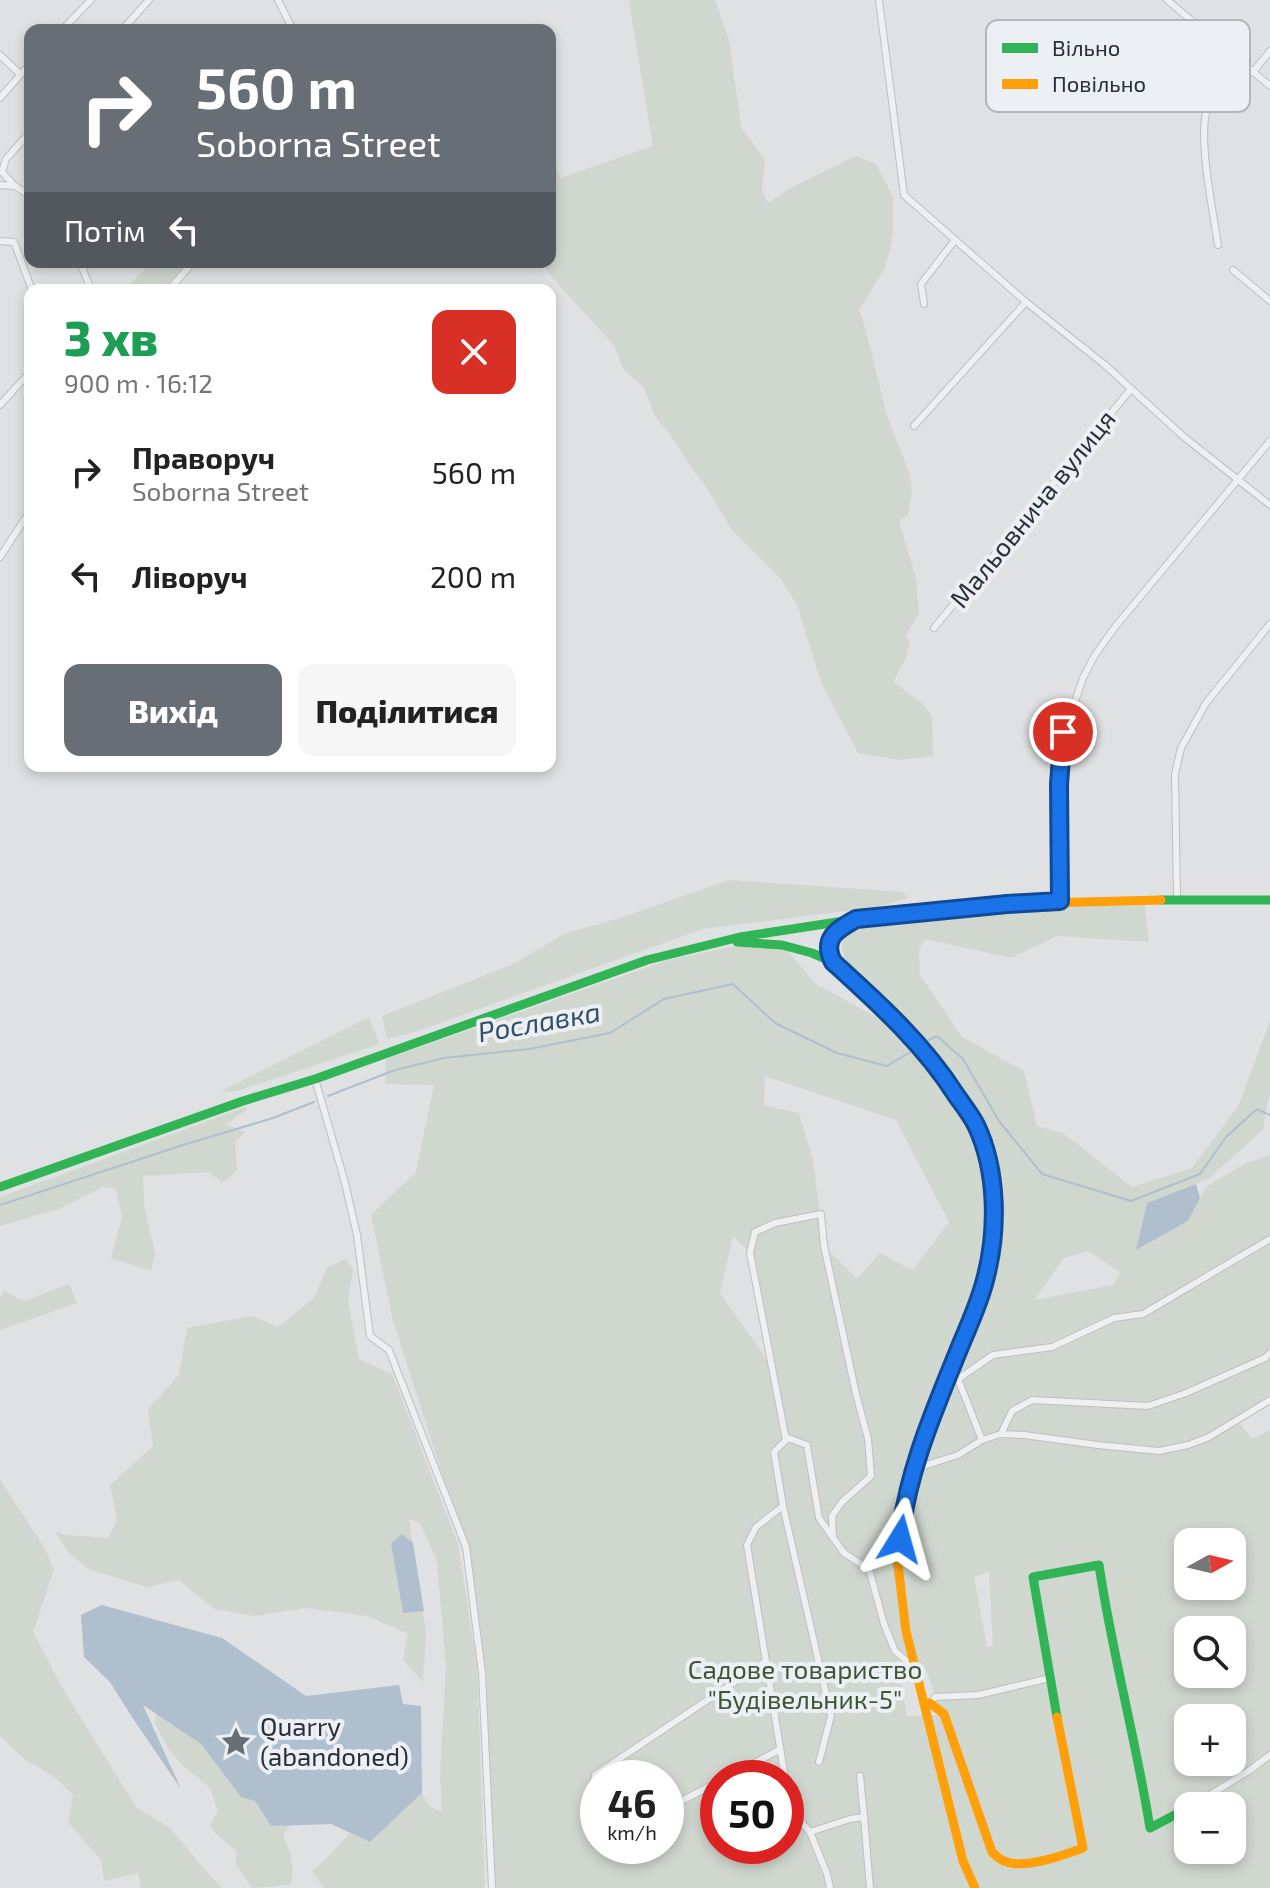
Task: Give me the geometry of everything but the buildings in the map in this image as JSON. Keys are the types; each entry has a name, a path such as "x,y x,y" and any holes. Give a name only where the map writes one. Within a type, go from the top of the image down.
{"main road":[{"path":"0,1187 679,950 856,919 1007,904 1270,900"},
{"path":"856,919 840,927 829,941 828,954 911,1036 941,1071 976,1126 989,1165 993,1204 985,1280 953,1377 930,1419 914,1469 903,1512 898,1561 906,1631 927,1704 963,1861 975,1888"},
{"path":"722,941 782,945 833,962"},
{"path":"927,1704 944,1714 992,1852 1003,1861 1017,1864 1051,1859 1083,1848 1033,1577 1099,1565 1104,1609 1126,1697 1150,1828 1174,1815"}],"street":[{"path":"68,24 91,0"},
{"path":"127,24 149,0"},
{"path":"278,0 290,24"},
{"path":"879,0 904,195 1184,437 1270,505"},
{"path":"1167,0 1191,20"},
{"path":"1253,72 1270,51"},
{"path":"0,55 20,74"},
{"path":"0,98 24,70"},
{"path":"1250,70 1270,86"},
{"path":"1206,112 1207,164 1218,245"},
{"path":"24,139 6,159 2,172 24,192"},
{"path":"0,185 15,186"},
{"path":"924,304 921,284 955,240"},
{"path":"0,241 14,242 30,284"},
{"path":"174,284 188,268"},
{"path":"1233,270 1270,301"},
{"path":"914,426 1026,302"},
{"path":"0,405 24,379"},
{"name":"Мальовнича вулиця","path":"934,628 1131,389"},
{"path":"1060,901 1059,784 1063,732 1083,678 1115,627 1270,441"},
{"path":"0,557 24,520"},
{"path":"1177,900 1175,774 1181,748 1206,703 1270,624"},
{"path":"315,1079 357,1235 370,1336 389,1350 466,1547 482,1673 492,1888"},
{"path":"786,1440 750,1253 755,1232 775,1223 821,1214 824,1246 868,1439 871,1476 842,1502 832,1516 833,1538"},
{"path":"982,1440 953,1377 993,1355 1052,1347 1114,1318 1143,1314 1270,1239"},
{"path":"1001,1434 1012,1411 1032,1400 1148,1406 1186,1393 1270,1353"},
{"path":"914,1469 958,1455 982,1440 1001,1434 1159,1451 1209,1437 1270,1400"},
{"path":"819,1762 831,1716 783,1506 774,1452 788,1438 807,1445 819,1518 844,1553 869,1569 895,1651 916,1668"},
{"path":"781,1760 747,1545 756,1527 783,1506"},
{"path":"618,1760 766,1661"},
{"path":"927,1704 935,1697 978,1695 1050,1678"},
{"path":"760,1760 779,1750"},
{"path":"1214,1792 1270,1755"},
{"path":"860,1776 870,1888"},
{"path":"810,1832 864,1817"},
{"path":"804,1825 810,1832 830,1888"}],"green space":[{"path":"629,0 715,0 729,40 741,127 765,160 762,190 768,203 792,187 856,156 876,164 893,197 891,246 885,268 859,310 887,416 909,472 912,489 908,515 899,521 916,578 919,613 906,636 910,642 906,658 893,682 922,703 932,716 933,756 898,760 858,753 821,682 797,605 781,579 732,530 705,485 656,418 644,388 624,370 614,345 545,268 556,268 556,166 560,178 653,146"},
{"path":"146,268 184,268 170,284 130,284"},
{"path":"729,880 903,892 908,898 878,907 703,929 418,1031 387,1039 382,1016 513,964 566,933 620,918"},
{"name":"Садове товариство \"Будівельник-5\"","path":"1144,900 1149,942 1057,936 1011,958 925,939 919,949 920,975 962,1037 1024,1071 1037,1126 1063,1133 1132,1187 1192,1168 1239,1105 1270,1021 1270,1095 1263,1130 1208,1179 1147,1203 1137,1249 1188,1221 1206,1187 1244,1164 1270,1155 1270,1400 1238,1421 1252,1439 1270,1430 1270,1888 492,1888 482,1673 467,1551 393,1321 371,1215 416,1172 434,1085 385,1084 386,1059 668,960 751,943 782,945 816,984 908,1034 870,993 845,957 842,948 844,935 861,928 1007,904","holes":["765,1076 896,1120 949,1222 913,1270 880,1253 857,1279 824,1246 813,1160 799,1113 764,1105","733,1236 750,1253 770,1364 720,1293","1088,1251 1121,1273 1113,1285 1034,1300 1064,1258","989,1572 993,1645 987,1647 974,1577","896,1652 916,1668 925,1667 942,1715 907,1716"]},
{"path":"369,1017 379,1044 234,1092 221,1091"},
{"path":"246,1107 247,1110 226,1124 245,1132 235,1142 237,1171 222,1183 209,1172 143,1176 144,1205 155,1253 151,1271 111,1258 122,1217 116,1189 103,1187 59,1209 0,1226 0,1197"},
{"path":"346,1259 353,1269 348,1301 359,1359 392,1374 458,1544 477,1666 485,1888 324,1888 312,1871 350,1833 370,1842 422,1793 429,1806 442,1812 440,1774 446,1667 437,1561 420,1523 409,1519 426,1633 423,1682 403,1660 408,1634 368,1616 305,1608 255,1616 214,1609 179,1580 147,1587 88,1569 69,1553 55,1532 109,1538 117,1519 110,1485 153,1446 148,1409 179,1375 187,1328 252,1316 278,1327 313,1299 328,1267"},
{"path":"69,1284 77,1303 0,1330 0,1297 4,1291 24,1301"},
{"path":"0,1480 44,1547 54,1569 33,1632 64,1691 136,1807 170,1828 222,1888 141,1888 138,1873 104,1881 101,1860 68,1822 73,1795 56,1778 23,1758 0,1736"},
{"path":"156,1713 201,1744 241,1797 255,1801 271,1826 290,1825 283,1836 292,1860 291,1885 252,1888 236,1864 236,1851 210,1825 218,1811 210,1788 181,1764 167,1747 155,1723"}],"water":[{"path":"1196,1184 1200,1198 1188,1221 1136,1250 1147,1203"},
{"path":"402,1534 413,1543 424,1611 403,1613 391,1543"},
{"path":"102,1605 222,1638 306,1696 399,1685 403,1704 421,1706 422,1793 370,1842 331,1824 271,1826 255,1801 241,1797 201,1744 143,1705 181,1789 110,1682 84,1657 81,1615"}],"waterway":[{"name":"Рославка","path":"328,1096 395,1070 444,1058 529,1049 610,1033 664,999 733,984 775,1023 837,1053 887,1066 917,1048"},
{"name":"Рославка","path":"929,1040 937,1036 963,1059 999,1121 1042,1174 1131,1201 1200,1174 1226,1137 1257,1109 1270,1115"},
{"name":"Рославка","path":"0,1205 273,1118 314,1102"}],"traffic: fast":[{"path":"1161,900 1270,900"},
{"path":"0,1187 647,960 740,937 870,917"},
{"path":"832,961 832,938 850,922"},
{"path":"737,942 782,945 833,962 911,1036 941,1071 976,1126 989,1165 993,1204 985,1280 930,1419 914,1469 903,1512 898,1565"},
{"path":"1057,1717 1033,1577 1099,1565 1150,1828 1174,1815"}],"traffic: slow":[{"path":"870,917 1008,904 1161,900"},
{"path":"898,1565 906,1631 963,1861 975,1888"},
{"path":"924,1704 930,1703 944,1714 992,1852 1010,1863 1020,1864 1042,1861 1083,1848 1057,1717"}],"place":[{"name":"Quarry (abandoned)","path":"236,1742"}],"route":[{"path":"900,1539 903,1512 930,1419 985,1280 993,1204 989,1165 976,1126 941,1071 911,1036 833,962 828,954 829,941 840,927 856,919 1060,901 1059,784 1063,732"}]}
